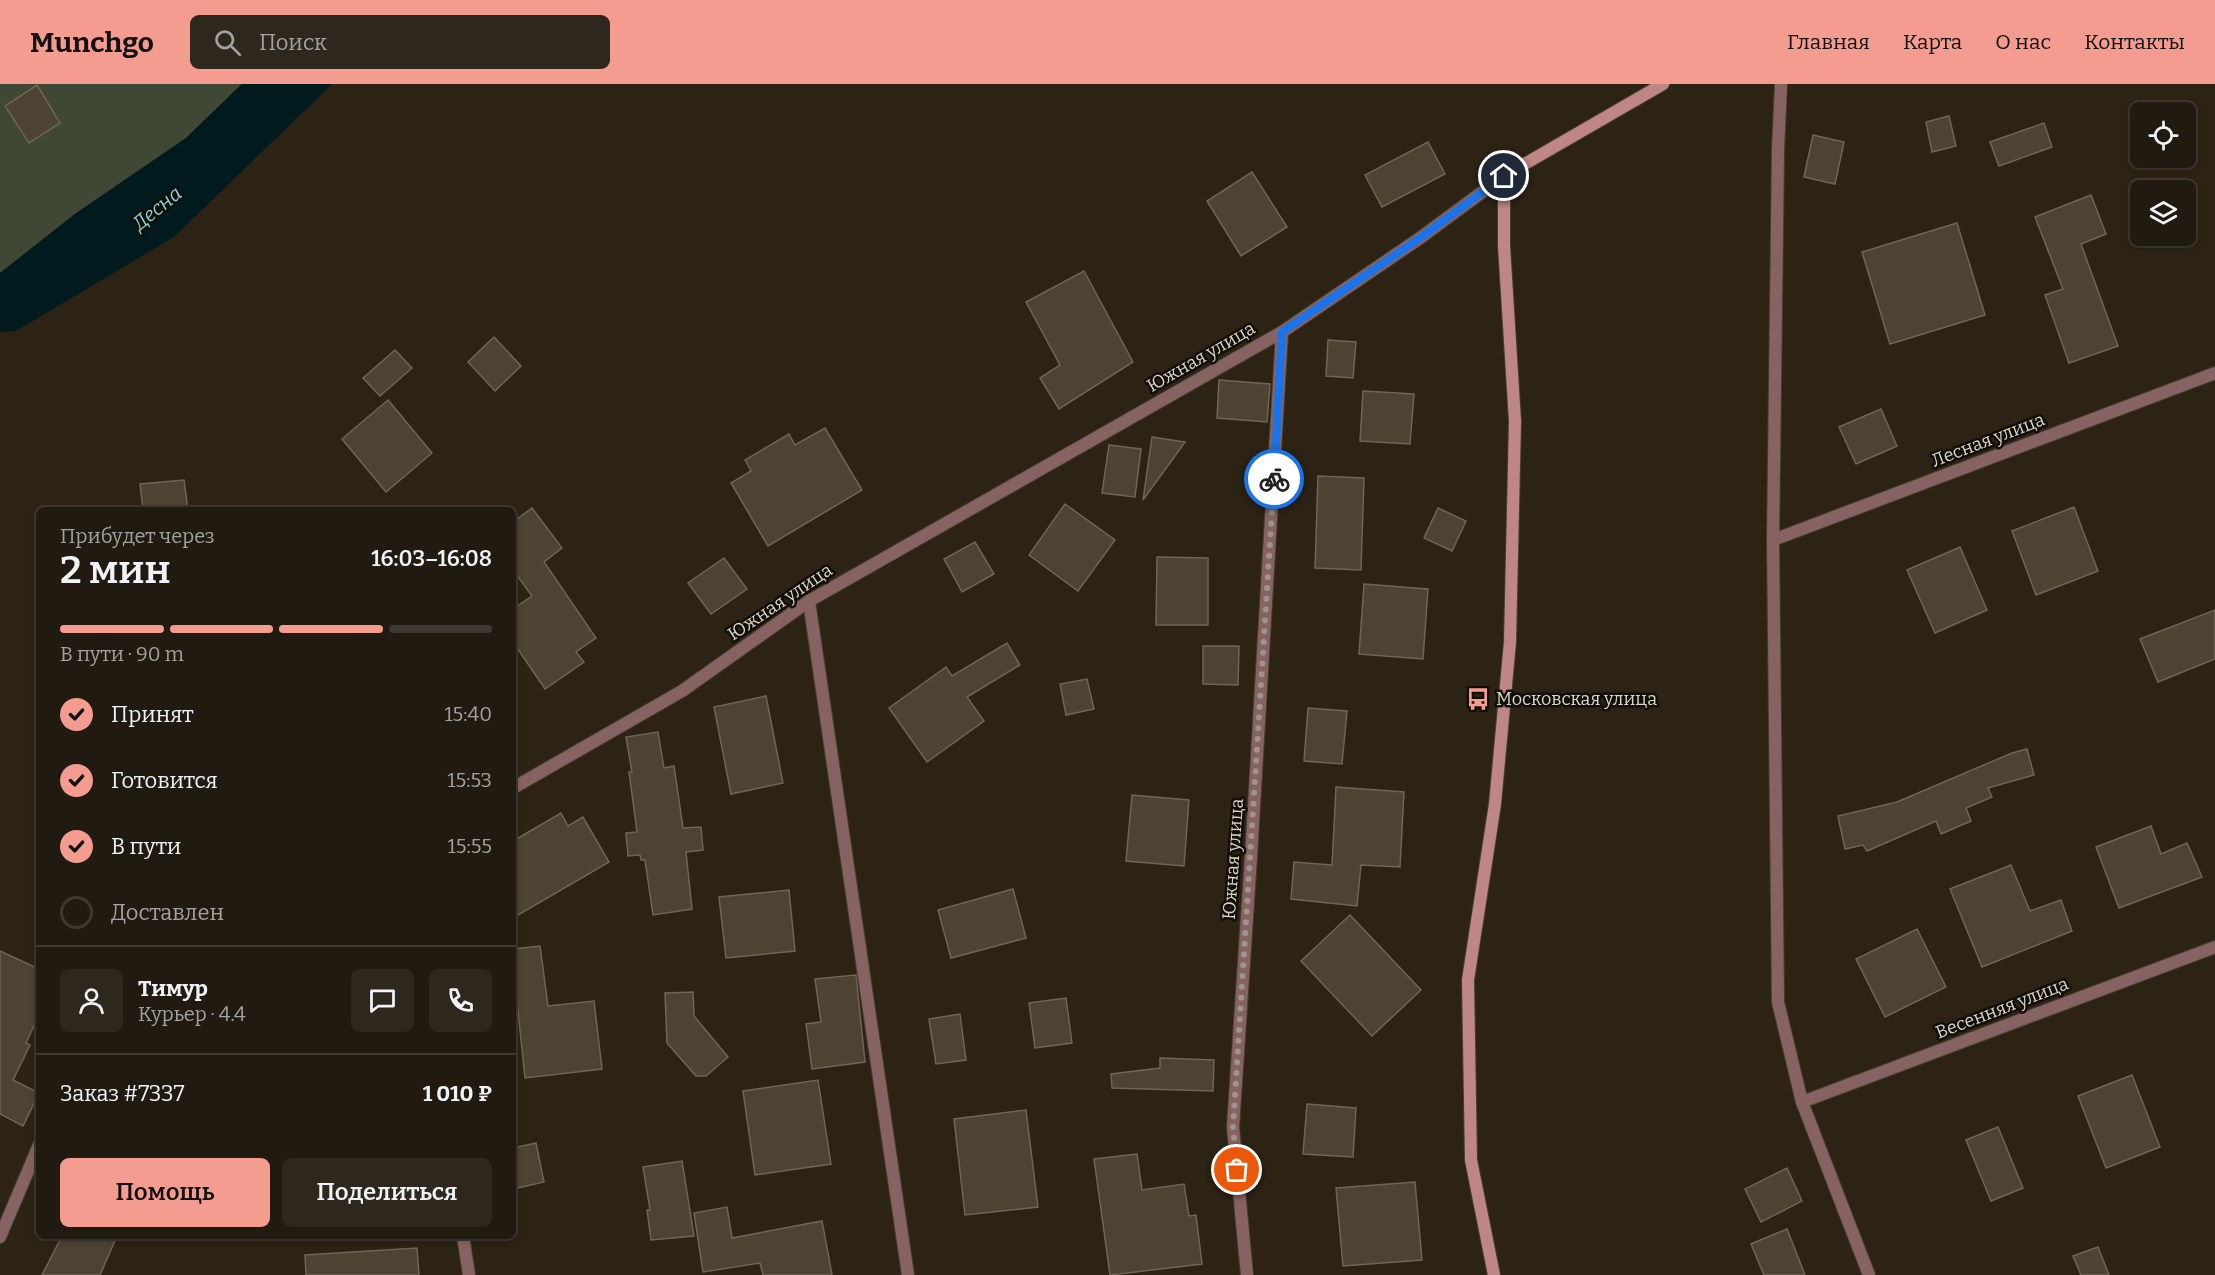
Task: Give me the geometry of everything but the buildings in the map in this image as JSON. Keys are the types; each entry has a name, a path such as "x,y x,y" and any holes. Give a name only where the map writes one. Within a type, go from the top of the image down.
{"street":[{"path":"1282,332 1420,238 1504,176 1663,84"},
{"path":"1781,84 1778,150 1773,540 1778,1002 1802,1102 1869,1275"},
{"path":"1494,1275 1471,1160 1468,980 1495,804 1510,642 1515,421 1504,246 1504,176"},
{"name":"Южная улица","path":"516,786 682,691 809,601 1282,332"},
{"name":"Южная улица","path":"1247,1275 1233,1127 1282,332"},
{"name":"Лесная улица","path":"1773,540 2215,373"},
{"path":"809,601 908,1275"},
{"name":"Весенняя улица","path":"1802,1102 2215,947"},
{"path":"0,1237 36,1152"},
{"path":"463,1239 469,1275"}],"green space":[{"path":"0,84 242,84 186,138 75,214 0,273"}],"water":[{"name":"Десна","path":"242,84 332,84 174,237 16,331 0,332 0,273 75,214 186,138"}],"way so far":[{"path":"1237,1170 1233,1127 1274,479"}],"place":[{"name":"Московская улица","path":"1478,699"}],"route":[{"path":"1274,479 1282,332 1420,238 1504,176"}]}
